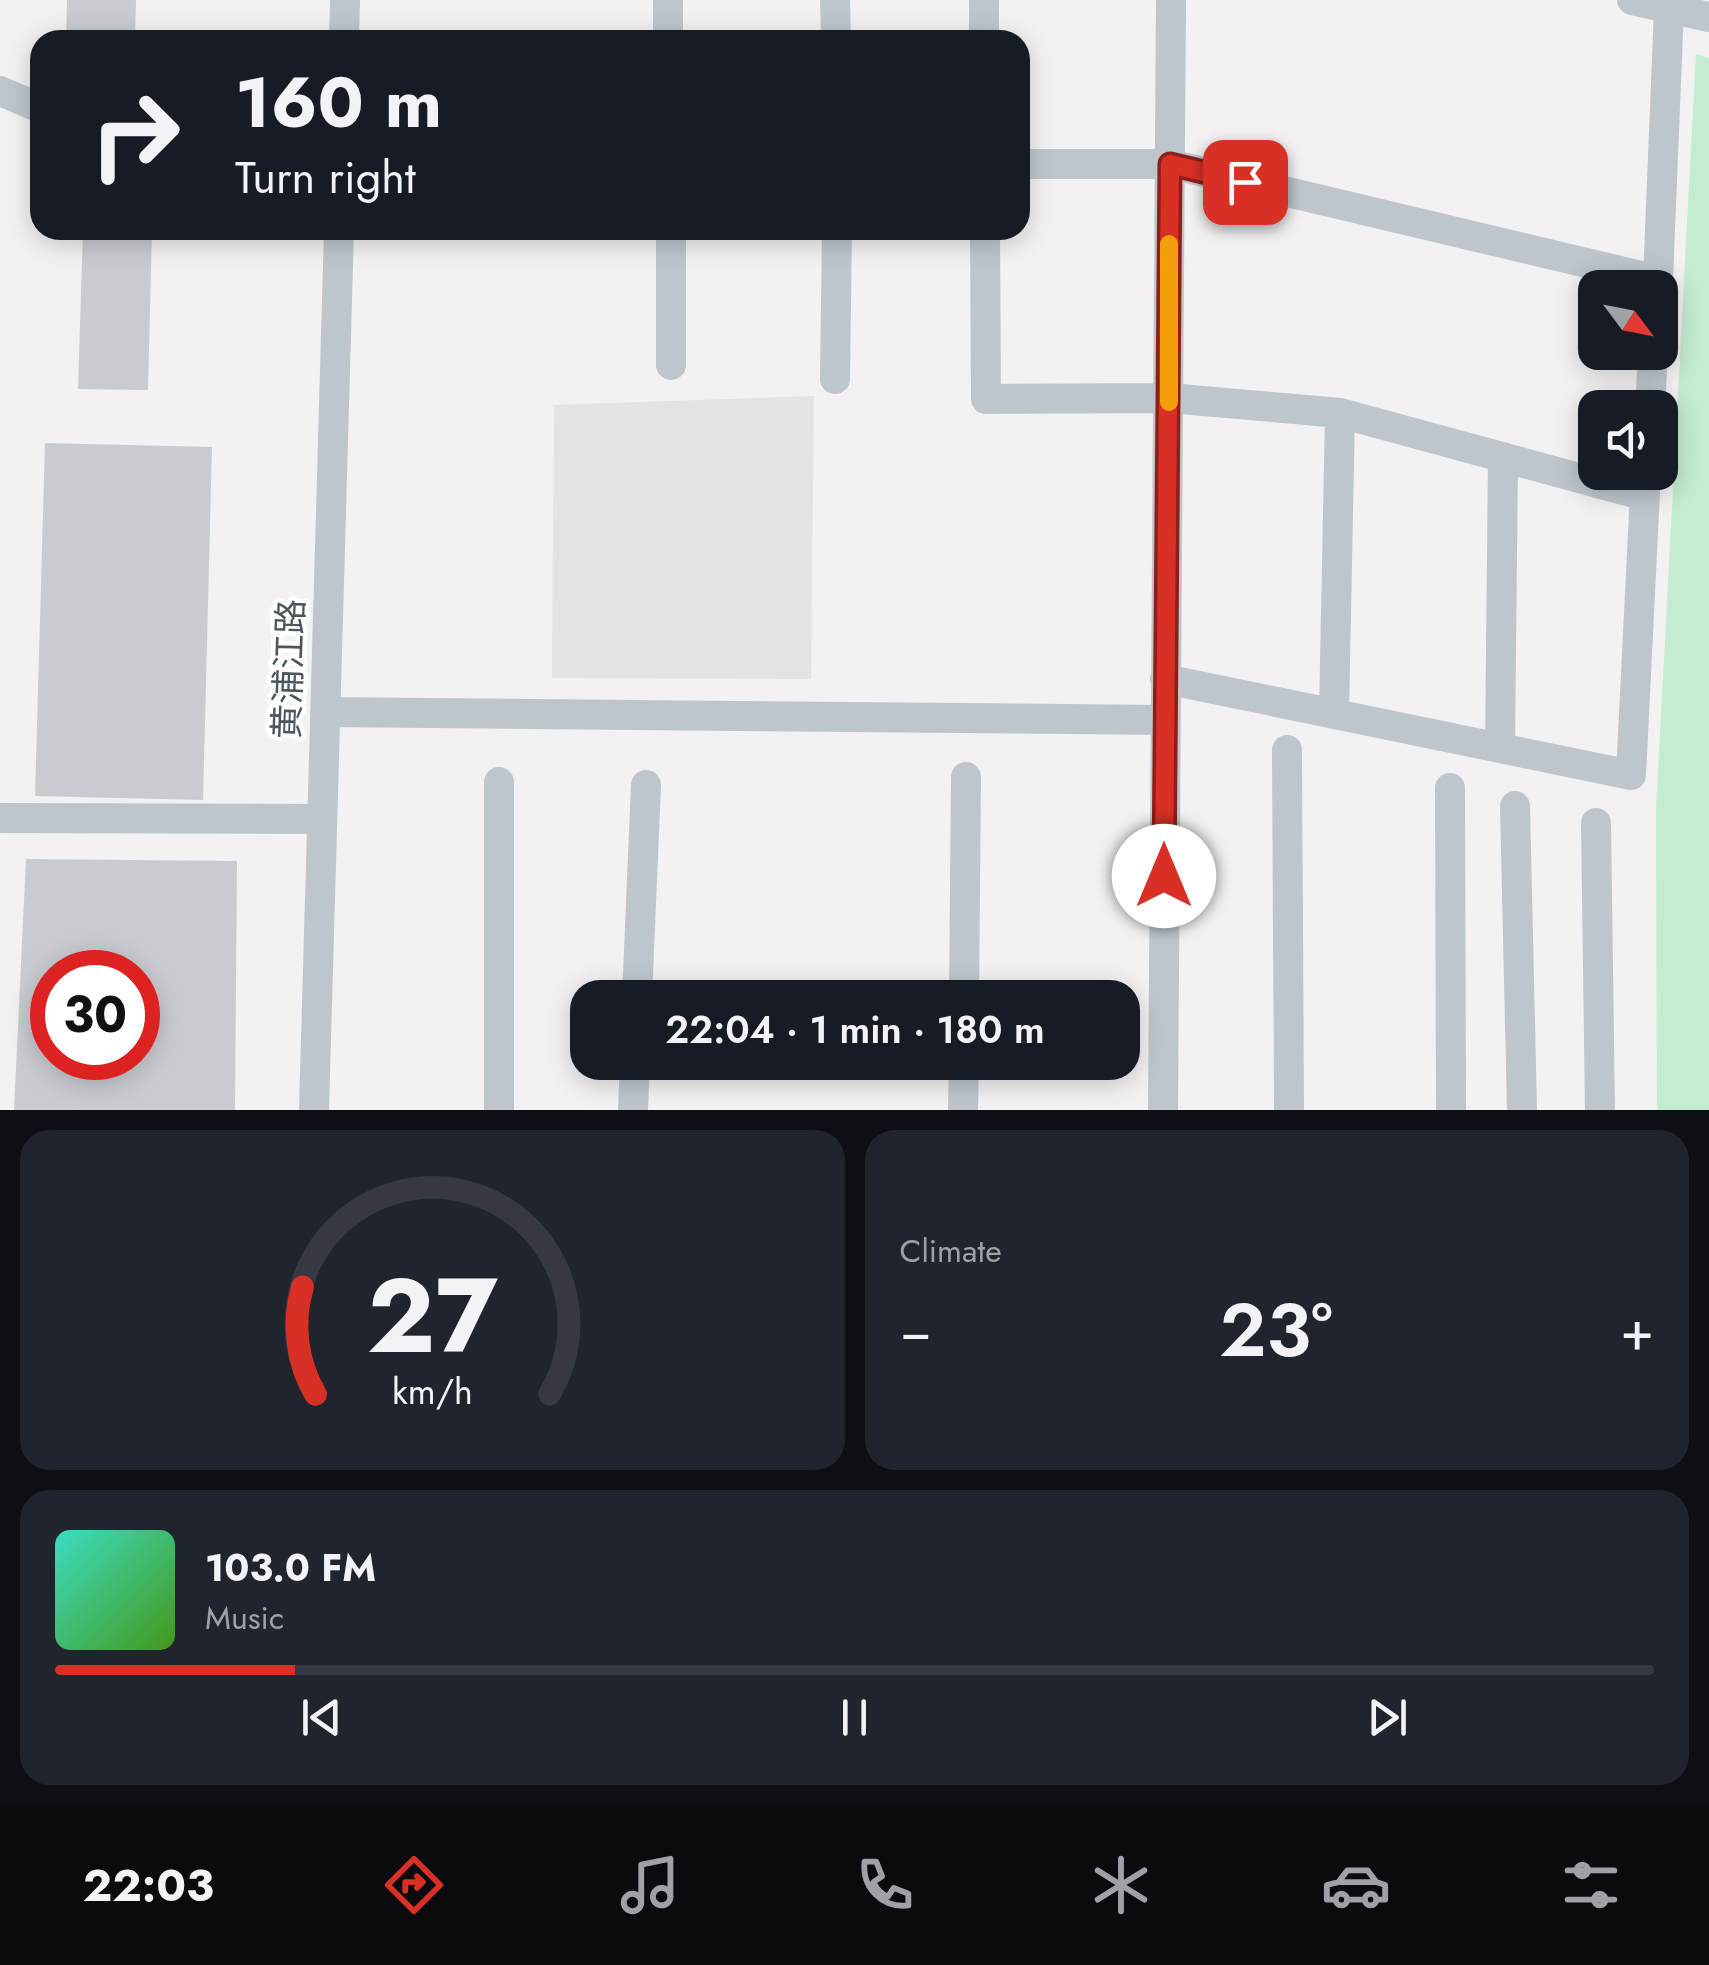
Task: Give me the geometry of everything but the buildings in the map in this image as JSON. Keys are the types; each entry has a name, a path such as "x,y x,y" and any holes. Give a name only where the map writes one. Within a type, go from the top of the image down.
{"street":[{"path":"344,30 346,0"},
{"path":"668,0 668,30"},
{"path":"835,0 836,30"},
{"path":"984,0 984,30"},
{"path":"1164,1110 1171,0"},
{"path":"1632,0 1709,17"},
{"path":"1030,164 1170,164 1658,280 1669,8"},
{"path":"0,91 30,104"},
{"name":"黄浦江路","path":"314,1110 339,240"},
{"path":"671,240 671,365"},
{"path":"835,379 837,240"},
{"path":"985,240 986,399 1169,398 1340,413 1503,458 1578,472"},
{"path":"1334,714 1340,413"},
{"path":"1500,748 1503,458"},
{"path":"1165,679 1632,775 1646,490"},
{"path":"326,712 1165,720"},
{"path":"1286,750 1289,1110"},
{"path":"964,980 966,777"},
{"path":"499,782 499,1110"},
{"path":"639,980 646,784"},
{"path":"1450,788 1451,1110"},
{"path":"1516,806 1522,1110"},
{"path":"0,818 322,819"},
{"path":"1596,823 1600,1110"},
{"path":"633,1110 634,1080"},
{"path":"963,1110 964,1080"}],"shaded area":[{"path":"814,396 811,679 552,678 554,405"}],"green space":[{"path":"1696,54 1709,58 1709,1110 1657,1110 1656,811 1673,490 1678,490 1678,395"}],"slow traffic":[{"path":"1169,244 1169,402"}],"route":[{"path":"1164,876 1170,164 1245,182"}]}
